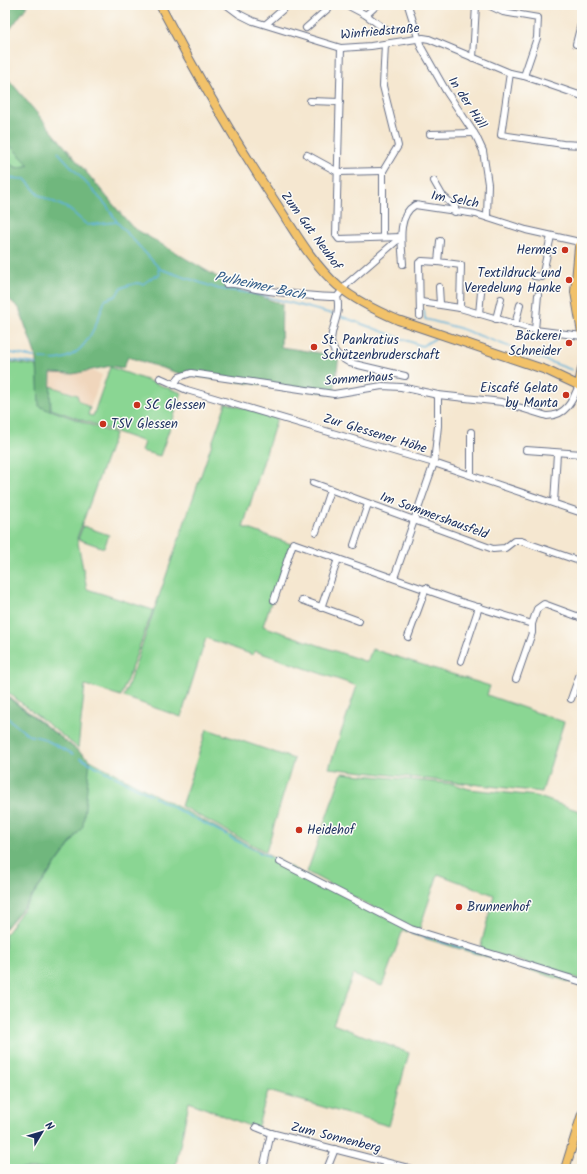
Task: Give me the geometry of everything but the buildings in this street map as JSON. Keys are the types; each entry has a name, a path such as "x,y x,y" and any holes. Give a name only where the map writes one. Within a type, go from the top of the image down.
{"main road":[{"name":"Zum Gut Neuhof","path":"160,5 206,93 267,190 318,265 343,290 378,312 546,370 580,386"},
{"path":"581,243 575,292 582,334"},
{"path":"580,386 582,368"},
{"path":"565,1169 582,1114"}],"street":[{"name":"Winfriedstraße","path":"226,5 239,14 327,45 341,48 428,39 510,73 524,76 582,96"},
{"path":"266,24 288,5"},
{"path":"306,28 332,5"},
{"path":"347,5 366,15 386,30"},
{"path":"366,15 377,5"},
{"name":"In der Hüll","path":"408,5 418,40 436,75 474,133 483,150 486,166 487,217"},
{"path":"473,58 476,5"},
{"path":"488,5 503,12 538,18 537,38 524,76"},
{"path":"576,44 582,20"},
{"path":"383,237 384,171 398,146 383,86 385,44"},
{"path":"341,48 336,235 339,238 401,235"},
{"path":"510,73 501,135 563,144 582,145"},
{"path":"310,101 340,102"},
{"path":"430,134 474,133"},
{"path":"307,155 338,172 384,171"},
{"path":"434,181 442,195 454,207 455,212"},
{"name":"Im Selch","path":"401,235 404,217 415,205 487,217 519,228 581,243"},
{"path":"401,235 348,283 337,297 338,305 331,336 331,345 336,354 350,363 405,376"},
{"path":"401,235 403,264"},
{"path":"534,276 542,277 551,236"},
{"path":"438,262 440,241"},
{"path":"420,316 421,262 438,262 461,265 460,308"},
{"path":"226,284 233,282 248,288 287,294 337,297"},
{"path":"439,288 440,304"},
{"path":"479,314 482,292"},
{"path":"535,330 538,294"},
{"path":"496,319 501,299"},
{"path":"421,302 460,308 535,330 582,334"},
{"path":"516,325 520,305"},
{"name":"Sommerhaus","path":"174,385 176,380 184,375 198,374 334,394 382,386 401,387 438,395 502,402 547,416 555,416 567,408 580,386"},
{"name":"Zur Glessener Höhe","path":"160,378 174,385 225,402 434,463 554,502 582,513"},
{"path":"394,578 434,463 438,426 438,395"},
{"path":"471,432 471,476"},
{"path":"526,450 582,454"},
{"path":"554,502 557,453"},
{"name":"Im Sommershausfeld","path":"313,482 368,504 493,548 506,548 514,542 521,541 582,562"},
{"path":"316,532 330,490"},
{"name":"Im Sommershausfeld","path":"354,545 368,504"},
{"path":"274,600 293,543 532,624"},
{"path":"321,608 338,559"},
{"path":"408,637 426,588"},
{"path":"302,600 359,621"},
{"path":"516,679 532,633 532,624 537,609 544,604 582,618"},
{"path":"461,660 479,607"},
{"path":"571,698 582,668"},
{"path":"280,862 411,929 582,982"},
{"name":"Zum Sonnenberg","path":"256,1127 271,1133 412,1169"},
{"path":"263,1169 271,1133"},
{"path":"327,1169 335,1149"}],"shaded area":[{"path":"93,371 102,375 90,408 79,401 76,395 50,386 50,372 73,374"}],"green space":[{"path":"5,5 28,5 5,36"},
{"path":"5,75 132,227 219,278 226,285 282,304 281,347 339,356 334,394 184,375 128,357 123,368 110,366 73,374 51,373 50,411 39,406 37,359 19,308 5,296 5,162 18,168 29,165 5,140"},
{"path":"5,140 29,165 18,168 5,162"},
{"path":"5,361 37,366 40,406 115,434 77,538 87,589 153,610 121,696 85,685 78,748 5,690"},
{"name":"SC Glessen","path":"110,367 182,393 160,456 141,451 144,442 51,409 50,386 77,395 79,401 90,408 88,415 93,416"},
{"path":"226,403 277,418 243,527 291,544 263,626 367,662 372,649 490,686 487,695 564,722 542,792 329,768 357,686 255,651 253,655 206,638 181,717 124,697"},
{"path":"83,526 109,535 104,548 78,539"},
{"path":"5,694 90,760 408,930 407,932 403,930 382,986 353,975 333,1024 409,1053 389,1126 268,1091 257,1129 189,1102 175,1169 5,1169 5,935 74,839 5,929"},
{"path":"5,695 90,760 83,826 28,902 5,929"},
{"path":"207,729 294,759 266,852 181,806"},
{"path":"342,773 454,784 469,789 536,796 582,812 582,980 480,949 494,895 438,874 419,930 410,927 307,872"},
{"path":"412,932 582,983 582,986 411,934"}],"waterway":[{"name":"Pulheimer Bach","path":"58,152 107,206 117,222 160,269 219,289 257,294 336,315"},
{"name":"Pulheimer Bach","path":"5,178 25,179 39,195 69,209 87,225 117,222"},
{"path":"40,358 54,360 66,358 76,352 84,345 90,335 105,300 116,296 120,289 126,286 137,283 143,284 154,276 158,276 160,274 158,271 159,269"},
{"name":"Pulheimer Bach","path":"424,310 425,319 459,328 572,370"},
{"name":"Pulheimer Bach","path":"340,316 422,346 436,338"},
{"path":"5,352 34,357"},
{"path":"5,359 37,364"},
{"path":"5,716 28,735 42,738 73,754"},
{"path":"80,758 112,775"},
{"path":"114,776 151,795"},
{"path":"154,797 193,818"},
{"path":"196,819 227,835"},
{"path":"229,837 269,857"},
{"path":"272,859 279,863"},
{"path":"412,933 433,939"},
{"path":"437,941 450,944"},
{"path":"453,945 476,952"}],"place":[{"name":"Hermes","path":"565,250"},
{"name":"Textildruck und Veredelung Hanke","path":"569,280"},
{"name":"Bäckerei Schneider","path":"569,343"},
{"name":"St. Pankratius Schützenbruderschaft","path":"314,347"},
{"name":"Eiscafé Gelato by Manta","path":"566,395"},
{"name":"SC Glessen","path":"137,405"},
{"name":"TSV Glessen","path":"103,424"},
{"name":"Heidehof","path":"299,830"},
{"name":"Brunnenhof","path":"459,907"}]}
